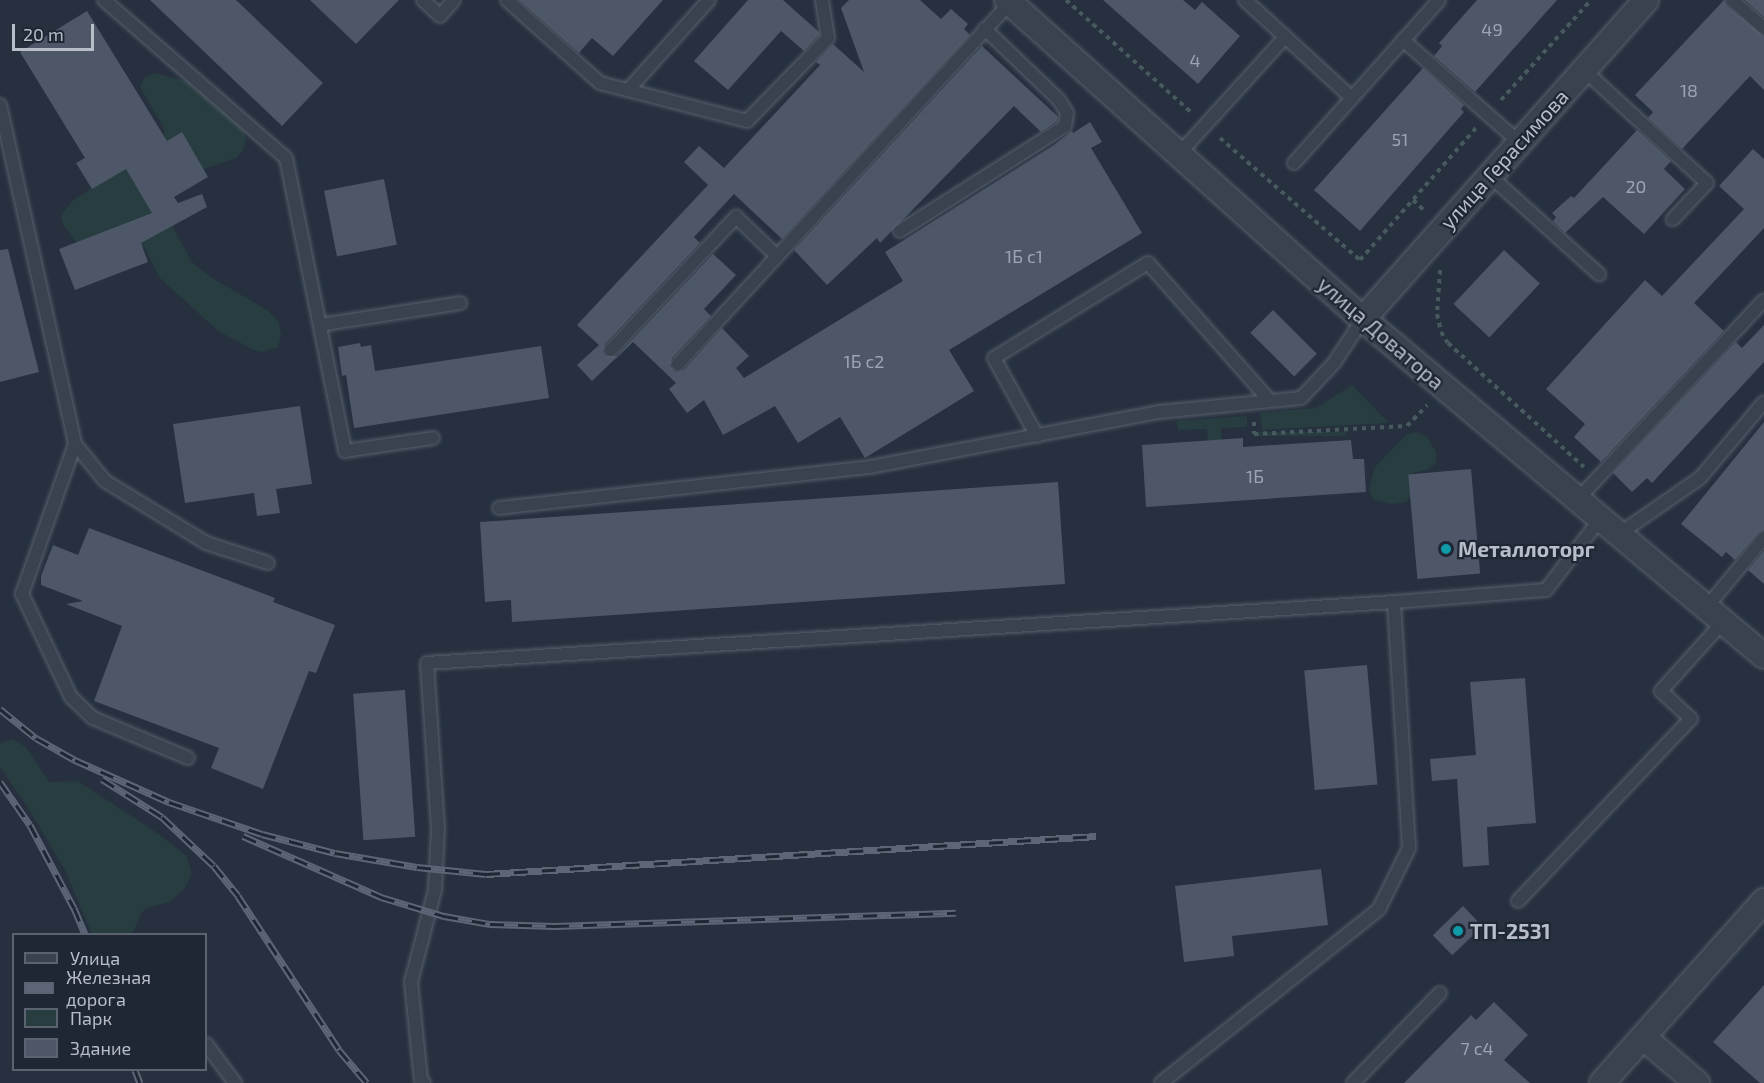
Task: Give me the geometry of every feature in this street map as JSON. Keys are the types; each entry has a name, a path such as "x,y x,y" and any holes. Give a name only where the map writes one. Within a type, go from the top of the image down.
{"street":[{"name":"улица Герасимова","path":"1362,319 1646,0"},
{"name":"улица Доватора","path":"1009,1 1362,319 1764,656"},
{"path":"1602,1083 1764,901"},
{"path":"1643,1037 1697,1083"}],"lane":[{"path":"104,0 286,158 345,451 433,438"},
{"path":"423,0 440,16 454,0"},
{"path":"507,0 600,83 747,121 828,38 822,0"},
{"path":"628,90 709,0"},
{"path":"1245,0 1352,98"},
{"path":"1294,163 1439,0"},
{"path":"1732,0 1764,28"},
{"path":"678,364 1009,1"},
{"path":"900,231 1065,126 1066,113 1059,100 985,29"},
{"path":"1179,154 1285,37"},
{"path":"1403,40 1519,142"},
{"path":"1584,70 1707,183 1673,219"},
{"path":"0,105 75,444 105,481 206,543 267,563"},
{"path":"1490,176 1599,274"},
{"path":"611,350 736,217 777,256"},
{"path":"1037,436 994,358 1148,263 1270,401"},
{"path":"1578,499 1764,300"},
{"path":"320,325 460,303"},
{"path":"499,508 870,467 1159,412 1301,398 1334,363 1362,319"},
{"path":"1619,534 1700,478 1764,402"},
{"path":"75,444 22,594 71,697 93,718 188,758"},
{"path":"424,1083 421,1080 411,982 435,890 438,829 427,663 1394,602 1546,590 1600,519"},
{"path":"1518,901 1690,719 1661,691 1764,538"},
{"path":"1161,1083 1379,909 1409,848 1394,602"},
{"path":"1353,1083 1440,993"},
{"path":"207,1045 234,1083"}],"path":[{"path":"1413,200 1425,211"},
{"path":"1441,267 1437,314 1441,332 1448,343 1597,479"},
{"path":"1254,418 1254,434 1407,426 1443,386"}],"green space":[{"path":"154,73 190,82 238,120 244,130 246,140 243,150 236,158 201,170 174,186 169,220 192,262 209,276 267,310 279,322 281,335 278,347 262,352 254,350 218,331 159,277 145,248 134,243 79,245 63,225 61,215 72,201 165,140 163,127 140,87 144,78"},
{"path":"1352,385 1389,423 1262,430 1260,413 1316,408"},
{"path":"1247,416 1247,427 1221,428 1222,442 1208,443 1207,429 1178,430 1176,421"},
{"path":"1258,432 1346,432 1346,436 1258,436"},
{"path":"1417,432 1427,437 1436,452 1436,463 1427,470 1413,473 1411,496 1406,502 1392,504 1374,500 1369,491 1374,468 1407,434"},
{"path":"13,739 26,747 49,782 78,781 186,855 192,873 185,888 170,902 147,908 142,912 134,930 130,933 92,933 65,870 32,814 0,767 0,743"}],"building":[{"path":"150,0 236,0 323,83 282,126"},
{"path":"310,0 399,0 356,44"},
{"path":"519,0 663,0 613,56 592,38 579,53"},
{"path":"748,0 783,0 819,32 819,35 804,51 781,31 728,90 694,61"},
{"path":"849,0 920,0 941,19 951,9 968,24 964,29 970,35 782,239 734,194 694,237 700,243 605,344 603,352 606,356 617,356 713,254 736,275 704,309 711,316 672,358 670,366 676,372 684,370 722,328 749,356 736,368 744,378 903,281 885,252 1054,145 1072,131 1073,133 1090,122 1102,142 1091,148 1142,233 949,350 974,391 865,458 840,417 798,443 775,406 723,435 704,400 687,413 669,389 676,383 633,342 592,381 577,365 599,345 577,325 708,185 684,162 699,146 724,168 820,65 816,62 833,44 864,72 841,8"},
{"path":"1103,0 1183,0 1195,10 1202,2 1240,36 1198,84"},
{"path":"1477,0 1557,0 1475,92 1434,56 1442,46 1439,43"},
{"path":"1724,0 1727,6 1764,36 1764,90 1750,76 1682,149 1648,118 1653,112 1635,95"},
{"path":"1745,0 1764,0 1764,17"},
{"path":"87,11 167,141 182,132 208,177 174,197 178,203 202,194 207,207 141,243 148,262 75,290 59,249 152,213 126,169 92,189 76,163 85,158 20,52"},
{"path":"982,46 1058,117 1057,121 1041,132 1014,106 880,243 877,238 827,285 794,250"},
{"path":"1423,68 1464,105 1461,109 1464,112 1360,231 1314,190"},
{"path":"1637,130 1671,161 1664,169 1685,189 1644,234 1603,197 1565,233 1553,221 1556,217 1552,213 1571,196 1574,198"},
{"path":"1753,149 1764,159 1764,228 1694,303 1724,331 1601,462 1574,437 1585,424 1546,389 1645,280 1662,296 1744,209 1719,186"},
{"path":"384,179 397,245 337,256 324,191"},
{"path":"8,249 39,372 0,382 0,250"},
{"path":"1504,250 1540,283 1489,338 1454,304"},
{"path":"1273,310 1317,354 1294,376 1250,333"},
{"path":"1764,325 1764,362 1652,483 1647,478 1632,492 1613,473 1736,342 1742,348"},
{"path":"360,343 361,347 371,345 375,371 541,346 549,398 354,428 346,375 342,376 338,347"},
{"path":"300,406 312,484 276,489 280,513 257,516 254,493 185,503 173,424"},
{"path":"1764,422 1764,530 1758,533 1735,560 1726,552 1722,557 1681,524"},
{"path":"1243,438 1243,447 1351,440 1353,459 1364,459 1366,492 1146,507 1142,445"},
{"name":"Металлоторг","path":"1471,469 1480,574 1417,579 1408,474"},
{"path":"1058,482 1065,584 512,622 511,600 485,602 480,522"},
{"path":"89,528 275,598 273,602 335,625 316,673 309,671 263,789 211,768 219,748 94,701 122,626 66,604 83,601 41,585 41,576 53,545 78,555"},
{"path":"1764,551 1764,584 1748,570"},
{"path":"1367,665 1377,785 1315,790 1304,670"},
{"path":"1525,678 1536,823 1487,827 1489,865 1463,867 1457,779 1432,781 1430,759 1476,755 1470,682"},
{"path":"405,690 415,837 363,840 353,694"},
{"path":"1321,869 1328,925 1232,936 1234,956 1184,962 1175,886"},
{"name":"ТП-2531","path":"1463,906 1482,926 1452,955 1433,935"},
{"path":"1764,985 1764,1083 1760,1083 1713,1042"},
{"path":"1494,1002 1528,1035 1504,1060 1530,1083 1404,1083 1471,1015 1476,1020"}],"railway":[{"path":"0,709 36,738 75,760 169,802 262,834 335,853 417,867 486,874 1096,836"},
{"path":"102,779 162,817 214,866 238,896 339,1050 367,1083"},
{"path":"0,782 30,825 74,908 85,933"},
{"path":"243,836 381,897 444,916 490,924 555,926 956,913"},
{"path":"135,1071 140,1083"}],"place":[{"name":"Металлоторг","path":"1446,549"},
{"name":"ТП-2531","path":"1458,931"}]}
